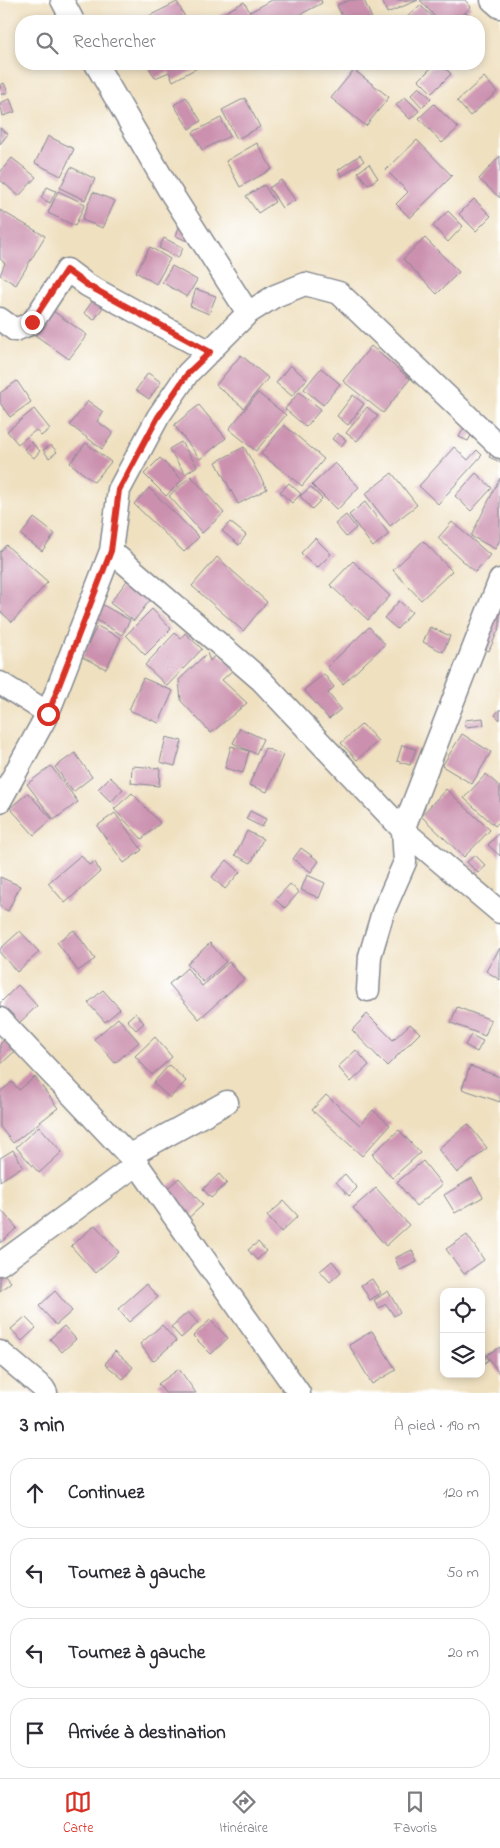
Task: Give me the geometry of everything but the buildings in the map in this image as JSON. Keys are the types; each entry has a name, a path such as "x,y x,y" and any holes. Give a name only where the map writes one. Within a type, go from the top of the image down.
{"street":[{"path":"62,0 70,15"},
{"path":"492,0 500,7"},
{"path":"99,70 168,188 248,313"},
{"path":"0,319 15,330 32,322 66,270 87,285 210,352"},
{"path":"0,801 48,714 111,551 119,490 158,417 188,373 248,313 275,296 305,284 339,293 500,447"},
{"path":"111,551 261,680 403,830 500,912"},
{"path":"368,990 370,956 383,912 405,862 403,830 500,580"},
{"path":"0,683 48,714"},
{"path":"0,1018 133,1160 300,1393"},
{"path":"0,1264 133,1160 226,1102"},
{"path":"0,1352 43,1388 46,1393"}],"route":[{"path":"32,322 66,270 87,285 94,287 210,352 188,373 158,417 119,490 111,551 48,714"}]}
